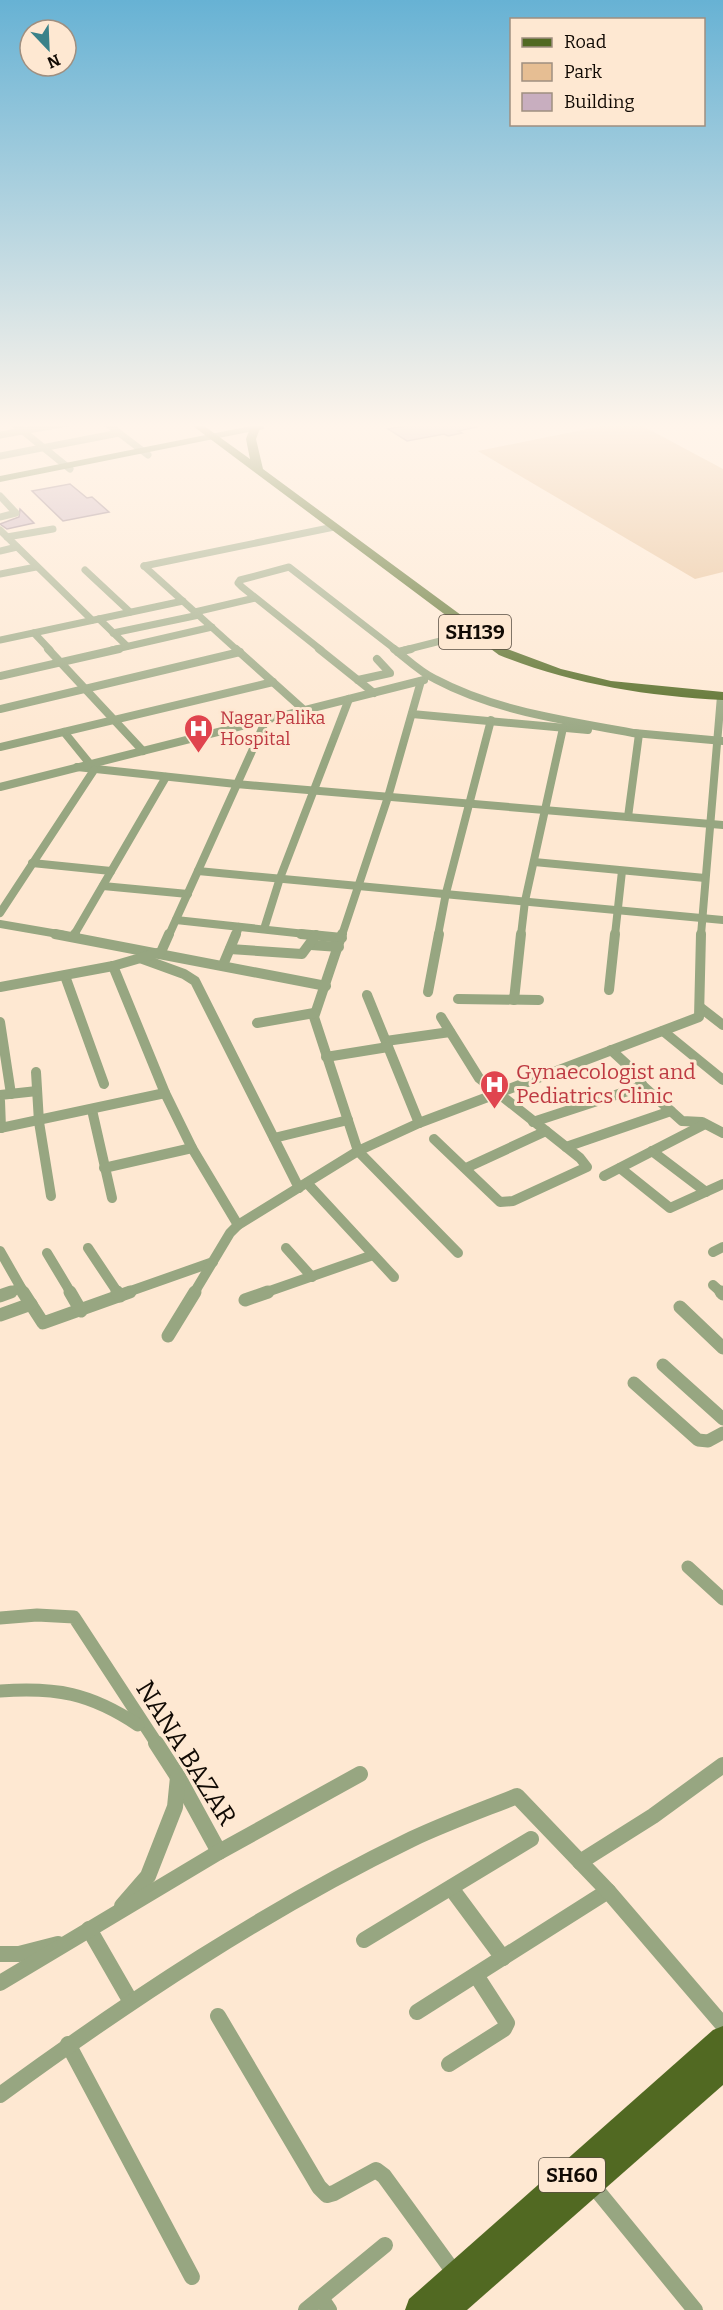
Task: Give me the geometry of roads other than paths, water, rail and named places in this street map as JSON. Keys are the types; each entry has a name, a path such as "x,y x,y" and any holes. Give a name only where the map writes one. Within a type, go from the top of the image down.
{"main road":[{"name":"SH139","path":"339,531 503,652 555,672 601,684 657,693 722,696"},
{"name":"SH60","path":"420,2310 723,2040"},
{"name":"SH60","path":"444,2310 723,2066"}],"street":[{"path":"1,531 36,567 127,646"},
{"path":"8,537 43,531"},
{"path":"304,710 144,566 315,531"},
{"path":"0,550 17,547"},
{"path":"0,574 36,567"},
{"path":"374,693 255,598 238,583 240,580 290,567 432,678 479,700 639,734"},
{"path":"85,570 130,612"},
{"path":"113,633 255,598"},
{"path":"0,640 183,601"},
{"path":"0,676 212,627"},
{"path":"398,652 476,632"},
{"path":"34,633 58,662 143,751"},
{"path":"0,709 240,652"},
{"path":"358,680 390,673 377,659"},
{"path":"0,913 92,767 143,751 432,678"},
{"path":"421,681 360,885 326,986 314,1013 326,1057 358,1151 458,1253"},
{"path":"0,747 273,682"},
{"path":"168,1336 230,1233 238,1225 358,1151 419,1123 699,1017 701,1008 701,918 721,741 722,696"},
{"path":"264,929 280,878 349,699"},
{"path":"412,714 721,741"},
{"path":"0,987 113,966 161,952 266,720"},
{"path":"428,992 446,893 491,720"},
{"path":"514,1000 525,901 563,728"},
{"path":"64,732 92,767"},
{"path":"628,817 639,734"},
{"path":"0,787 77,767 92,767 236,784 723,825"},
{"path":"73,937 166,777"},
{"path":"534,862 705,878"},
{"path":"32,864 111,871"},
{"path":"198,871 723,920"},
{"path":"609,990 622,871"},
{"path":"103,886 188,894"},
{"path":"176,920 316,935 340,943"},
{"path":"0,924 161,952 326,986"},
{"path":"223,965 239,927"},
{"path":"230,949 294,955 306,952 316,935"},
{"path":"311,945 340,943"},
{"path":"140,958 184,974 195,981 273,1138 303,1185 394,1278"},
{"path":"113,966 165,1093 192,1148 238,1225"},
{"path":"65,976 104,1084"},
{"path":"367,995 419,1123"},
{"path":"458,999 539,1000"},
{"path":"701,1008 723,1025"},
{"path":"257,1023 314,1013"},
{"path":"434,1139 501,1202 507,1203 584,1170 585,1163 533,1122 470,1067 441,1017"},
{"path":"0,1025 3,1059 11,1094"},
{"path":"663,1031 723,1080"},
{"path":"326,1057 450,1032"},
{"path":"611,1050 633,1070 643,1086 685,1124 706,1124 723,1134"},
{"path":"36,1072 39,1122 51,1196"},
{"path":"533,1122 643,1086"},
{"path":"0,1095 37,1091"},
{"path":"0,1101 0,1128 39,1122 165,1093"},
{"path":"92,1110 112,1198"},
{"path":"566,1147 671,1111"},
{"path":"273,1138 348,1120"},
{"path":"604,1176 706,1124"},
{"path":"466,1168 546,1131"},
{"path":"104,1168 192,1148"},
{"path":"652,1151 706,1192"},
{"path":"620,1168 670,1208 723,1184"},
{"path":"88,1248 120,1296"},
{"path":"286,1248 312,1277"},
{"path":"0,1251 3,1263 43,1323 213,1262"},
{"path":"47,1253 81,1311"},
{"path":"245,1300 373,1255"},
{"path":"713,1286 723,1294"},
{"path":"0,1296 21,1288"},
{"path":"0,1315 31,1304"},
{"path":"680,1306 723,1348"},
{"path":"663,1365 723,1419"},
{"path":"634,1383 698,1440 708,1441 723,1432"},
{"path":"688,1567 723,1599"},
{"name":"NANA BAZAR","path":"0,1618 37,1615 74,1617 144,1729 178,1777 219,1852 0,1983"},
{"path":"0,1690 44,1687 82,1695 115,1708 144,1729"},
{"path":"580,1862 723,1766"},
{"path":"219,1852 360,1774"},
{"path":"115,1914 148,1876 174,1807 178,1777"},
{"path":"0,2095 68,2044 208,1954 402,1845 517,1796 608,1891 723,2025"},
{"path":"364,1940 531,1839"},
{"path":"451,1888 502,1958"},
{"path":"417,2012 608,1891"},
{"path":"89,1929 131,2002"},
{"path":"0,1954 19,1954 70,1941"},
{"path":"449,2064 504,2029 507,2024 476,1975"},
{"path":"218,2016 319,2187 327,2195 336,2194 364,2174 376,2170 384,2176 458,2278"},
{"path":"68,2044 192,2277"},
{"path":"591,2183 695,2310"},
{"path":"306,2310 325,2304 385,2245"}],"place":[{"name":"Nagar Palika Hospital","path":"199,754"},
{"name":"Gynaecologist and Pediatrics Clinic","path":"495,1110"}]}
